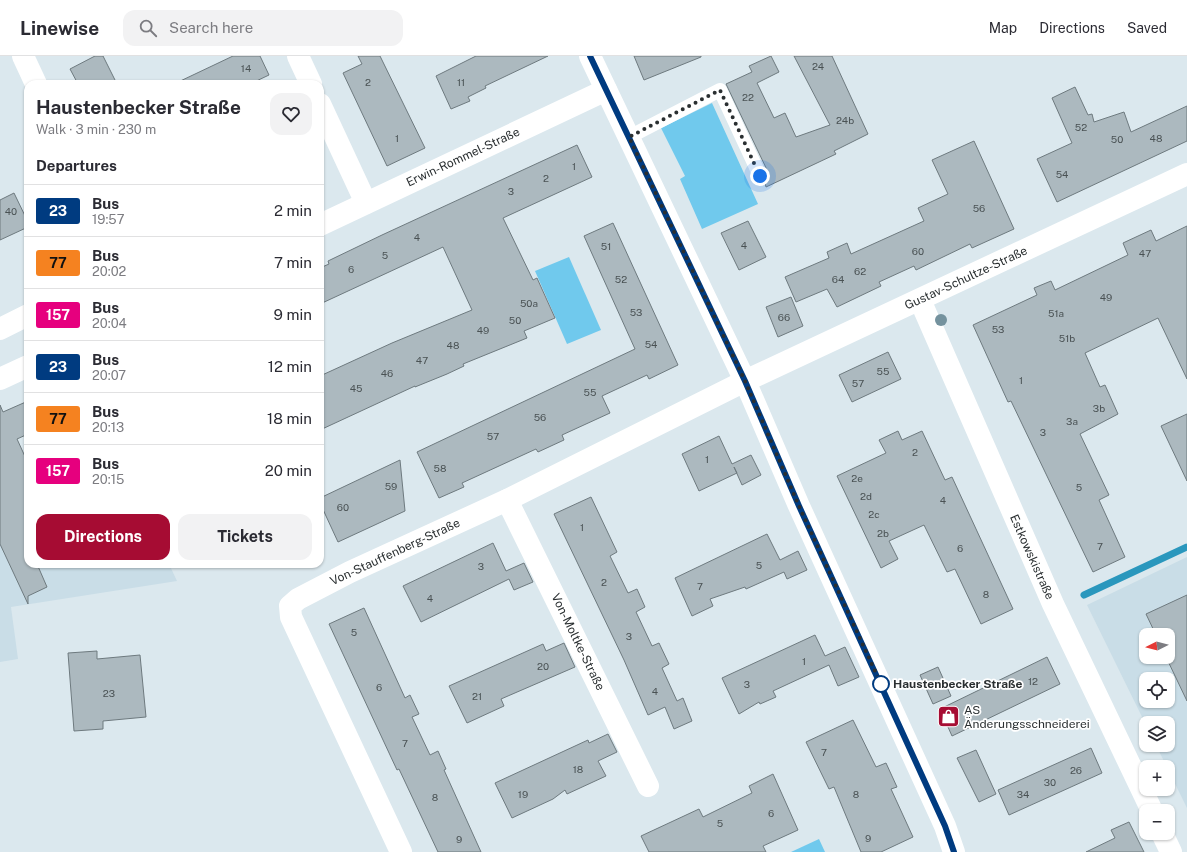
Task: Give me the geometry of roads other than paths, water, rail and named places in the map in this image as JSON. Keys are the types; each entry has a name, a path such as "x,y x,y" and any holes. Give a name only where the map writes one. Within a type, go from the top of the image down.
{"street":[{"path":"23,56 34,80"},
{"path":"298,56 309,80"},
{"path":"590,56 745,381 799,506 945,826 954,852"},
{"name":"Erwin-Rommel-Straße","path":"324,223 606,90"},
{"path":"324,113 366,202"},
{"name":"Gustav-Schultze-Straße","path":"745,381 1187,174"},
{"name":"Estkowskistraße","path":"920,300 1053,604 1149,804"},
{"path":"0,329 24,317"},
{"path":"0,379 24,368"},
{"name":"Von-Stauffenberg-Straße","path":"401,852 291,617 290,606 298,599 350,572 507,500 745,381"},
{"name":"Von-Moltke-Straße","path":"507,500 648,786"},
{"path":"1165,840 1171,852"}],"lane":[{"path":"629,137 720,90 760,176"}],"waterway":[{"path":"1084,595 1187,547"}],"place":[{"name":"Haustenbecker Straße","path":"881,684"},
{"name":"AS Änderungsschneiderei","path":"948,717"}]}
